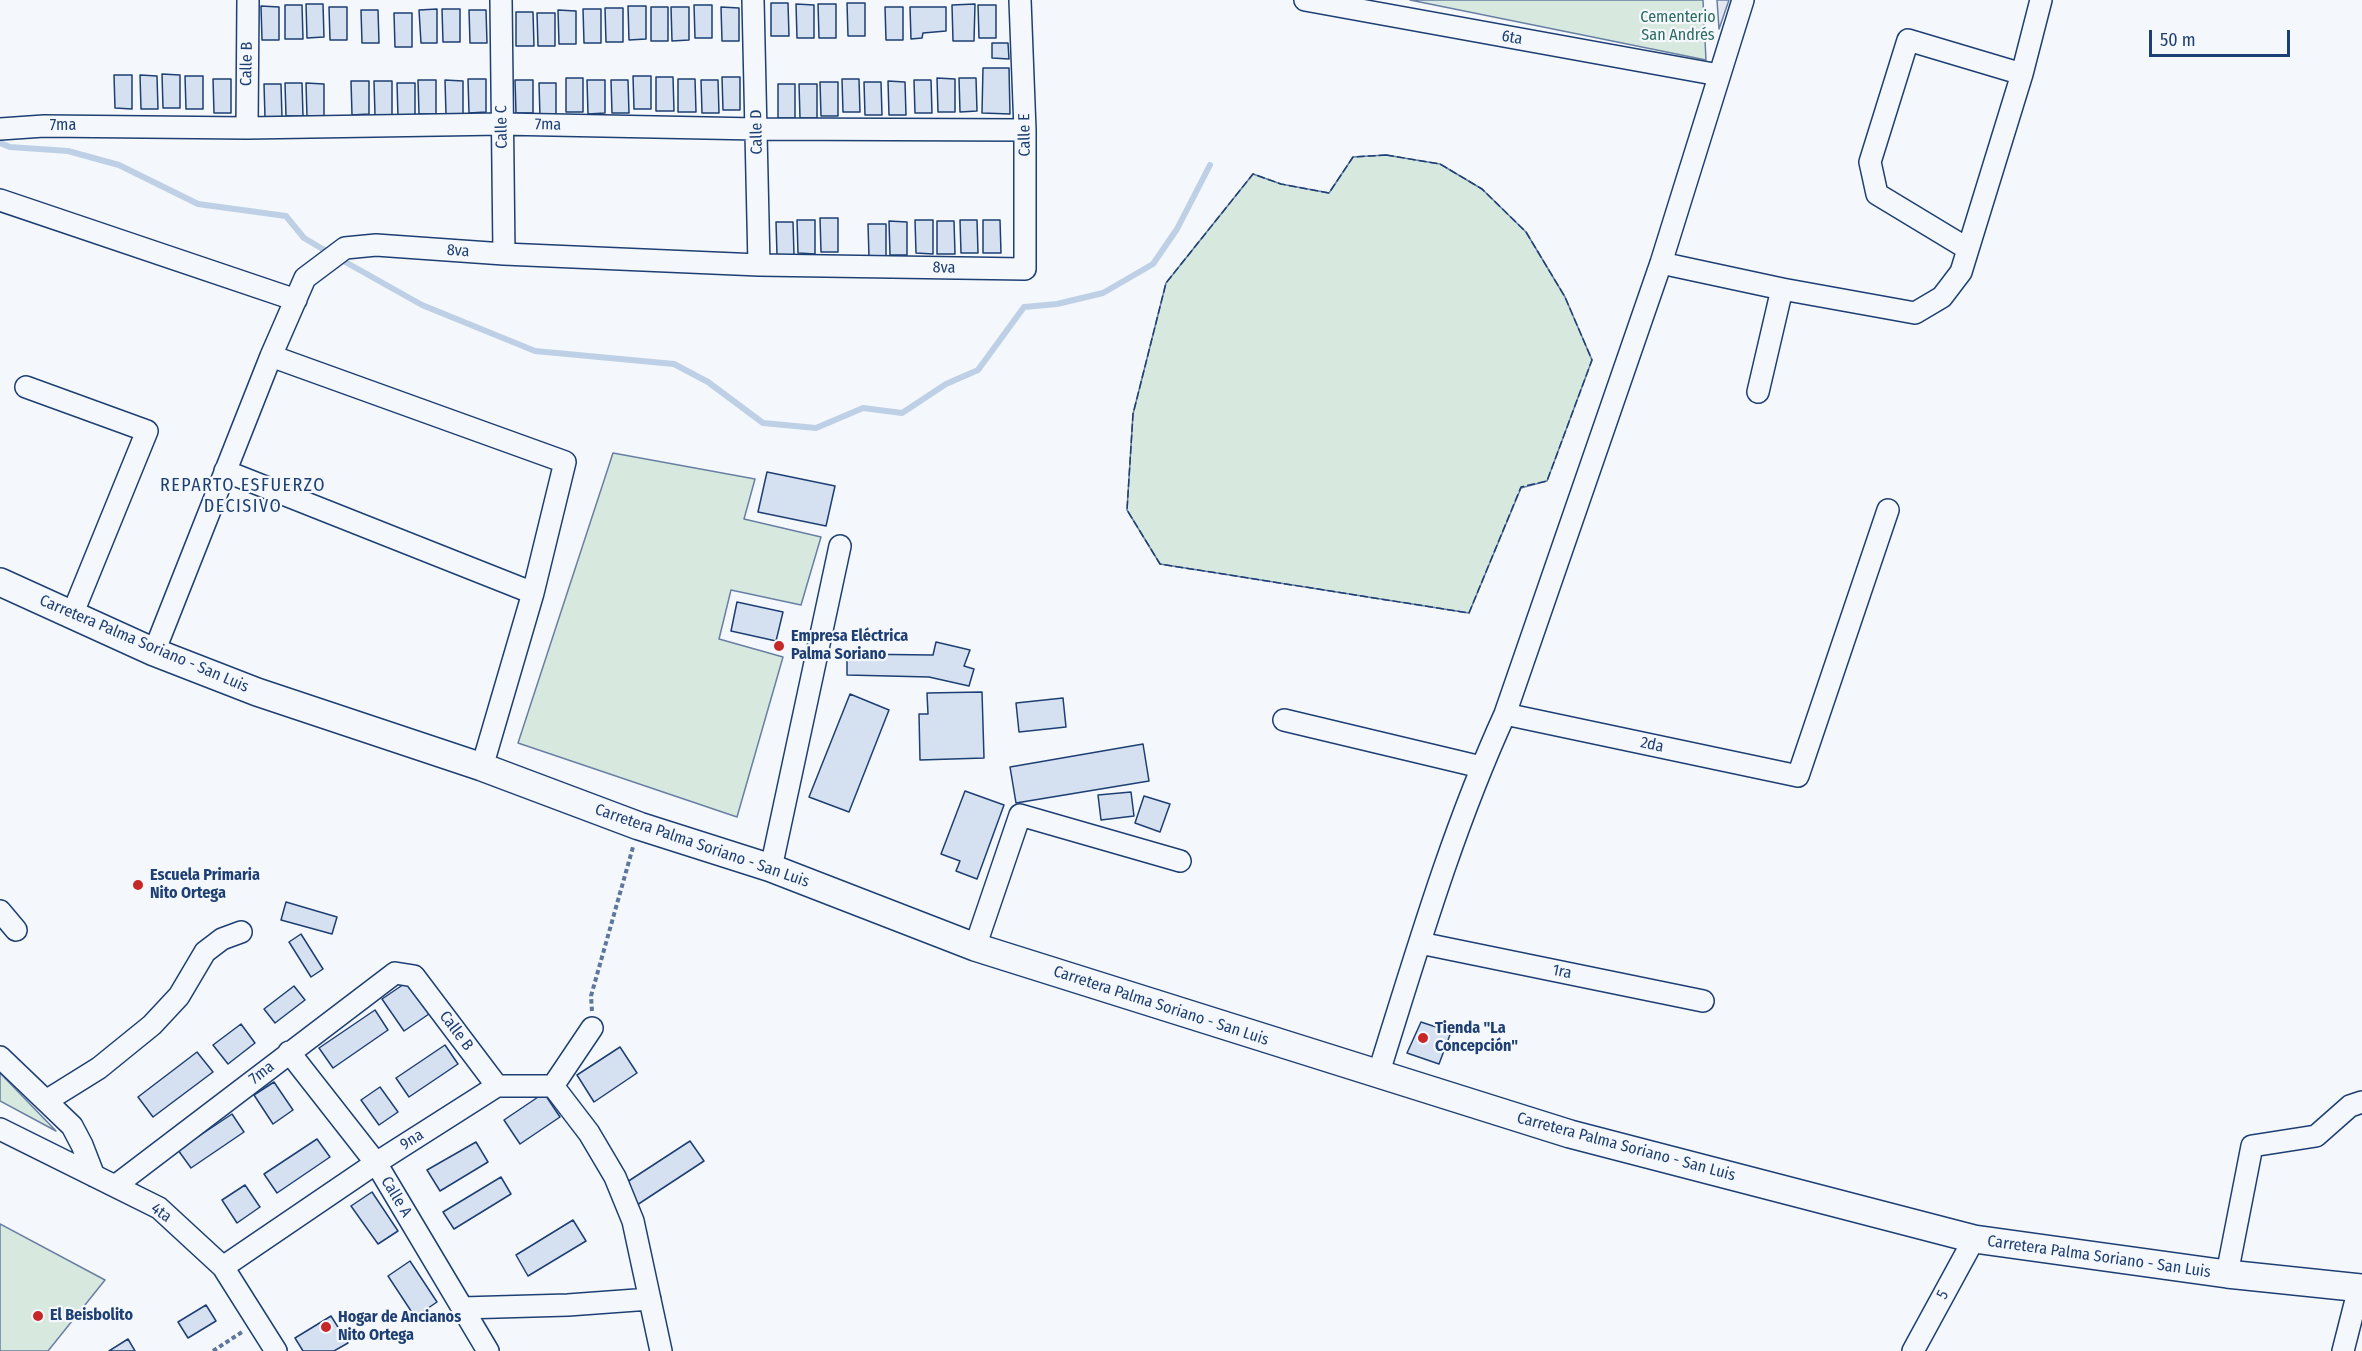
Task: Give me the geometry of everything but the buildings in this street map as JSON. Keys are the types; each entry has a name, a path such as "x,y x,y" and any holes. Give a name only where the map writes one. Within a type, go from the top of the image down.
{"main road":[{"name":"Carretera Palma Soriano - San Luis","path":"0,582 154,652 257,692 482,767 639,826 771,868 975,947 1570,1134 1974,1239 2227,1274 2360,1288"}],"street":[{"name":"Calle B","path":"247,128 248,0"},
{"name":"Calle C","path":"501,0 504,255"},
{"name":"Calle D","path":"753,0 759,265"},
{"name":"Calle E","path":"1020,0 1025,130 1025,269"},
{"name":"6ta","path":"1305,0 1719,75"},
{"path":"1378,1075 1420,943 1481,767 1505,714 1661,263 1743,0"},
{"path":"1661,263 1782,289 1915,313 1942,297 1961,272 2022,74 2041,0"},
{"path":"1968,249 1877,194 1870,162 1908,40 2022,74"},
{"name":"7ma","path":"0,129 44,126 247,128 502,124 757,129 1025,130"},
{"path":"0,201 296,300"},
{"name":"8va","path":"154,652 271,356 305,278 345,248 376,244 504,255 759,265 1025,269"},
{"path":"1758,392 1782,289"},
{"path":"271,356 565,462 533,593 482,767"},
{"path":"26,387 147,431 72,615"},
{"path":"225,471 533,593"},
{"name":"2da","path":"1505,714 1798,776 1888,510"},
{"path":"771,868 840,546"},
{"path":"1284,720 1481,767"},
{"path":"975,947 1020,815 1180,861"},
{"path":"0,910 16,930"},
{"path":"46,1101 99,1068 152,1024 179,996 205,952 222,939 241,932"},
{"name":"1ra","path":"1420,943 1703,1001"},
{"name":"7ma","path":"114,1186 395,973 414,976"},
{"name":"Calle B","path":"414,976 497,1086"},
{"path":"553,1086 592,1028"},
{"name":"Calle A","path":"289,1052 376,1163 488,1351"},
{"path":"0,1057 72,1126 94,1176"},
{"path":"497,1086 553,1086"},
{"name":"9na","path":"223,1267 376,1163 497,1086"},
{"path":"553,1086 590,1133 615,1177 633,1221 661,1351"},
{"path":"2227,1274 2252,1146 2316,1136 2350,1106 2362,1102"},
{"name":"4ta","path":"0,1129 159,1208 223,1267 276,1351"},
{"name":"5","path":"1913,1351 1974,1239"},
{"path":"2343,1351 2360,1288"},
{"path":"462,1308 568,1305 650,1299"}],"path":[{"path":"592,1028 591,996 639,826"},
{"path":"213,1351 259,1321"}],"green space":[{"name":"Cementerio San Andrés","path":"1410,0 1703,0 1706,60"},
{"path":"1386,155 1440,164 1482,189 1526,232 1565,297 1592,360 1547,481 1521,488 1469,613 1160,564 1127,510 1133,414 1166,283 1253,174 1281,184 1329,193 1353,157"},
{"path":"613,453 755,479 744,519 821,537 801,605 731,590 719,639 783,657 737,817 518,743"},
{"path":"0,1073 56,1131 0,1101"},
{"name":"El Beisbolito","path":"0,1224 105,1280 48,1351 0,1351"}],"shaded area":[{"path":"1717,0 1729,0 1719,29"}],"waterway":[{"path":"0,143 10,147 68,151 119,165 198,204 286,216 304,238 326,251"},
{"path":"340,259 422,305 535,351 674,364 708,382 763,423 816,428 863,408 902,413 946,384 978,370 1024,307 1057,304 1103,293 1153,264 1177,229 1210,165"}],"fence":[{"path":"1386,155 1440,164 1482,189 1526,232 1565,297 1592,360 1547,481 1521,487 1469,613 1160,564 1127,510 1133,414 1166,283 1253,174 1281,184 1329,193 1353,157 1386,155"}],"place":[{"name":"Empresa Eléctrica Palma Soriano","path":"779,646"},
{"name":"Escuela Primaria Nito Ortega","path":"138,885"},
{"name":"Tienda \"La Concepción\"","path":"1423,1038"},
{"name":"El Beisbolito","path":"38,1316"},
{"name":"Hogar de Ancianos Nito Ortega","path":"326,1327"}],"district":[{"name":"REPARTO ESFUERZO DECISIVO","path":"243,496"}]}
